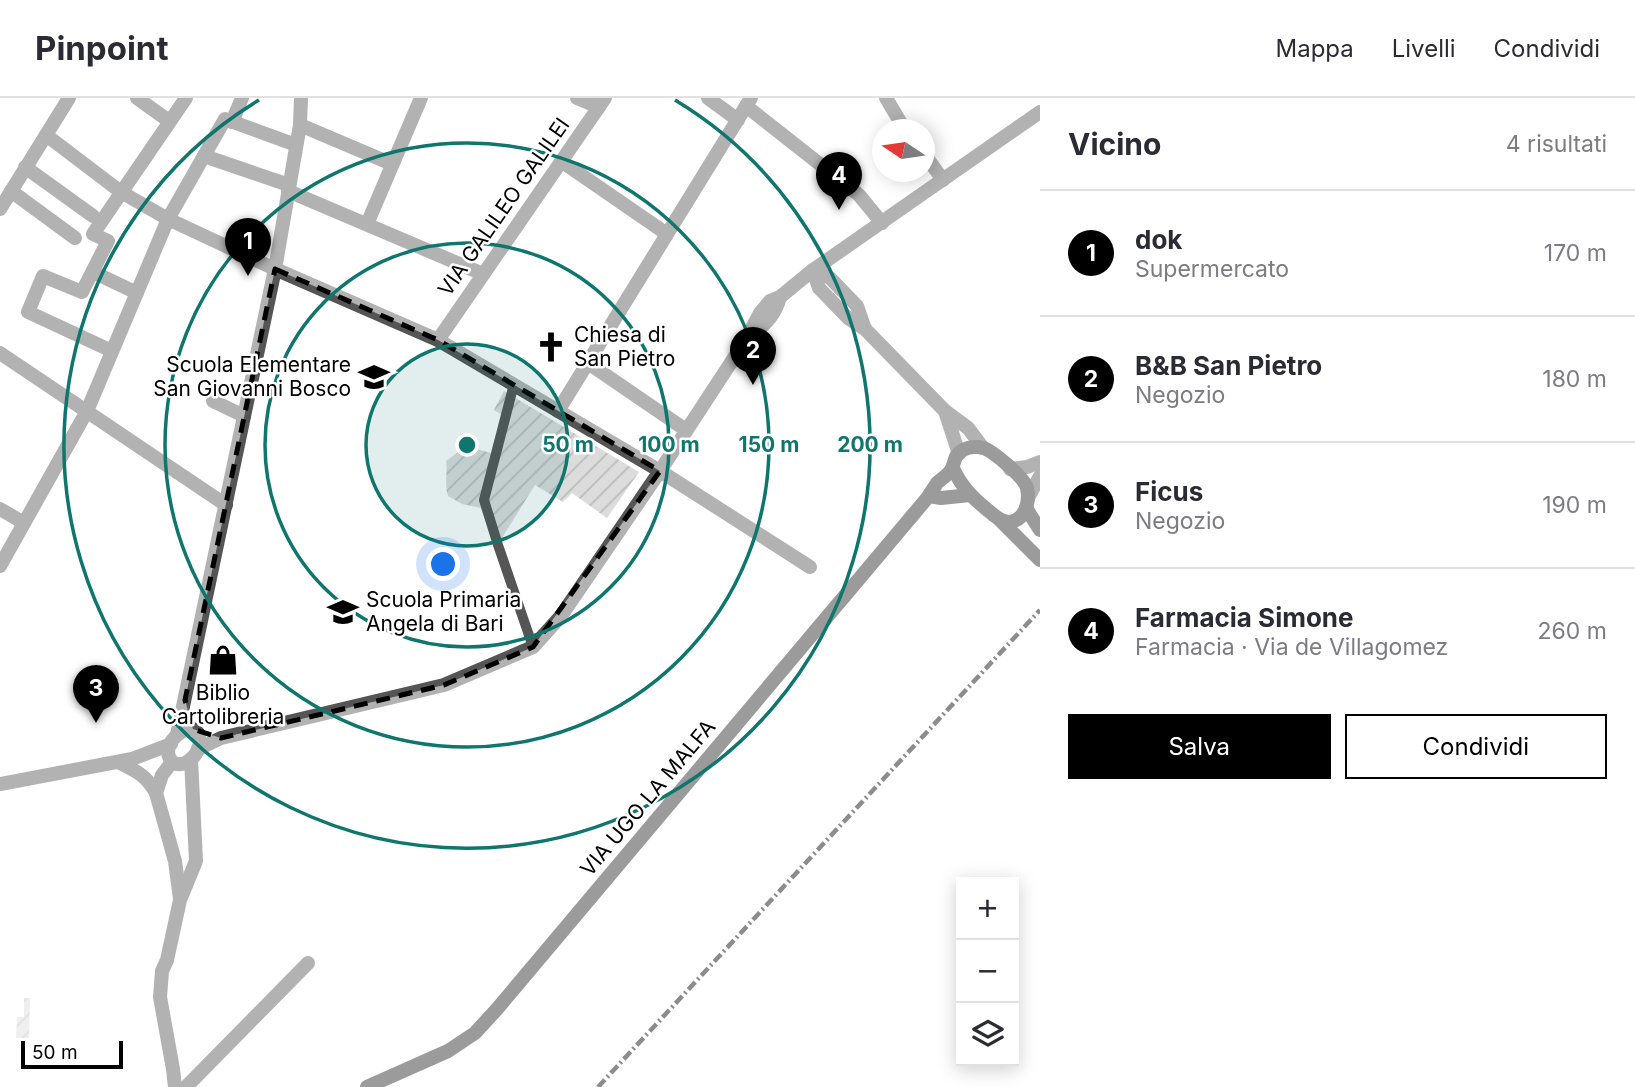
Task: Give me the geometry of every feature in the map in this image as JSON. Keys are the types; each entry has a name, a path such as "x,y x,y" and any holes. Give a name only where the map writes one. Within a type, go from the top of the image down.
{"main road":[{"path":"959,454 971,447 983,448 1023,480 1027,488 1027,503 1023,515 1018,520 1009,522 999,519"},
{"name":"VIA UGO LA MALFA","path":"367,1087 448,1051 475,1033 953,468 953,460 959,454"},
{"path":"953,468 970,495 999,519 1040,560"},
{"path":"929,496 942,498 970,495"},
{"path":"1027,503 1040,530"}],"street":[{"path":"0,209 69,98"},
{"path":"137,98 169,121"},
{"path":"112,351 28,312 43,276 82,292 108,241 93,234 186,98"},
{"path":"1,564 87,411 169,219 204,156 241,98"},
{"path":"170,761 167,753 174,739 185,700 275,269 300,125 300,98"},
{"path":"577,98 602,102"},
{"path":"708,98 738,120"},
{"path":"886,98 898,119"},
{"path":"367,224 393,164 416,100"},
{"name":"VIA GALILEO GALILEI","path":"438,340 602,102"},
{"path":"558,411 749,102 859,195 882,223"},
{"path":"0,784 125,760 170,761 180,764 221,738 444,685 533,647 561,616 745,341 769,320 777,309 780,297 813,270 1040,112"},
{"path":"229,120 296,145"},
{"path":"300,125 393,164"},
{"path":"46,135 121,192 169,219 275,269 438,340 660,471 810,567"},
{"path":"204,156 289,188 483,274"},
{"path":"561,161 667,234"},
{"path":"26,167 93,216"},
{"path":"935,169 943,180"},
{"path":"11,191 75,238"},
{"path":"813,270 830,278 858,306 865,329 945,411 968,428 983,448"},
{"path":"93,272 137,293"},
{"path":"0,353 226,505"},
{"path":"588,363 687,430"},
{"path":"514,384 484,500 533,647"},
{"path":"213,401 244,416"},
{"path":"945,411 959,454"},
{"path":"1010,468 1027,467 1040,462"},
{"path":"1027,503 1040,476"},
{"path":"0,509 24,523"},
{"path":"175,1087 160,997 162,971 167,960 180,900 196,861 195,754 200,744 185,700"},
{"path":"125,760 174,739 187,729 221,738"},
{"path":"125,760 150,781 156,793 175,861 180,900"},
{"path":"156,793 170,761"},
{"path":"173,1069 184,1087 308,963"}],"highlighted area":[{"path":"275,269 438,340 660,471 533,647 444,685 221,738 193,729 185,700"}],"shaded area":[{"path":"504,391 639,472 607,518 572,493 563,502 535,485 495,549 481,508 462,504 448,496 446,461 466,446 491,453 502,415 494,410"},
{"path":"24,998 30,998 29,1038 16,1038 17,1017 24,1017"}],"railway":[{"path":"598,1087 1040,610"}],"place":[{"name":"Farmacia Simone","path":"839,210"},
{"name":"dok","path":"248,276"},
{"name":"Chiesa di San Pietro","path":"551,347"},
{"name":"Scuola Elementare San Giovanni Bosco","path":"374,377"},
{"name":"B&B San Pietro","path":"753,385"},
{"name":"Scuola Primaria Angela di Bari","path":"343,612"},
{"name":"Biblio Cartolibreria","path":"223,660"},
{"name":"Ficus","path":"96,723"}]}
